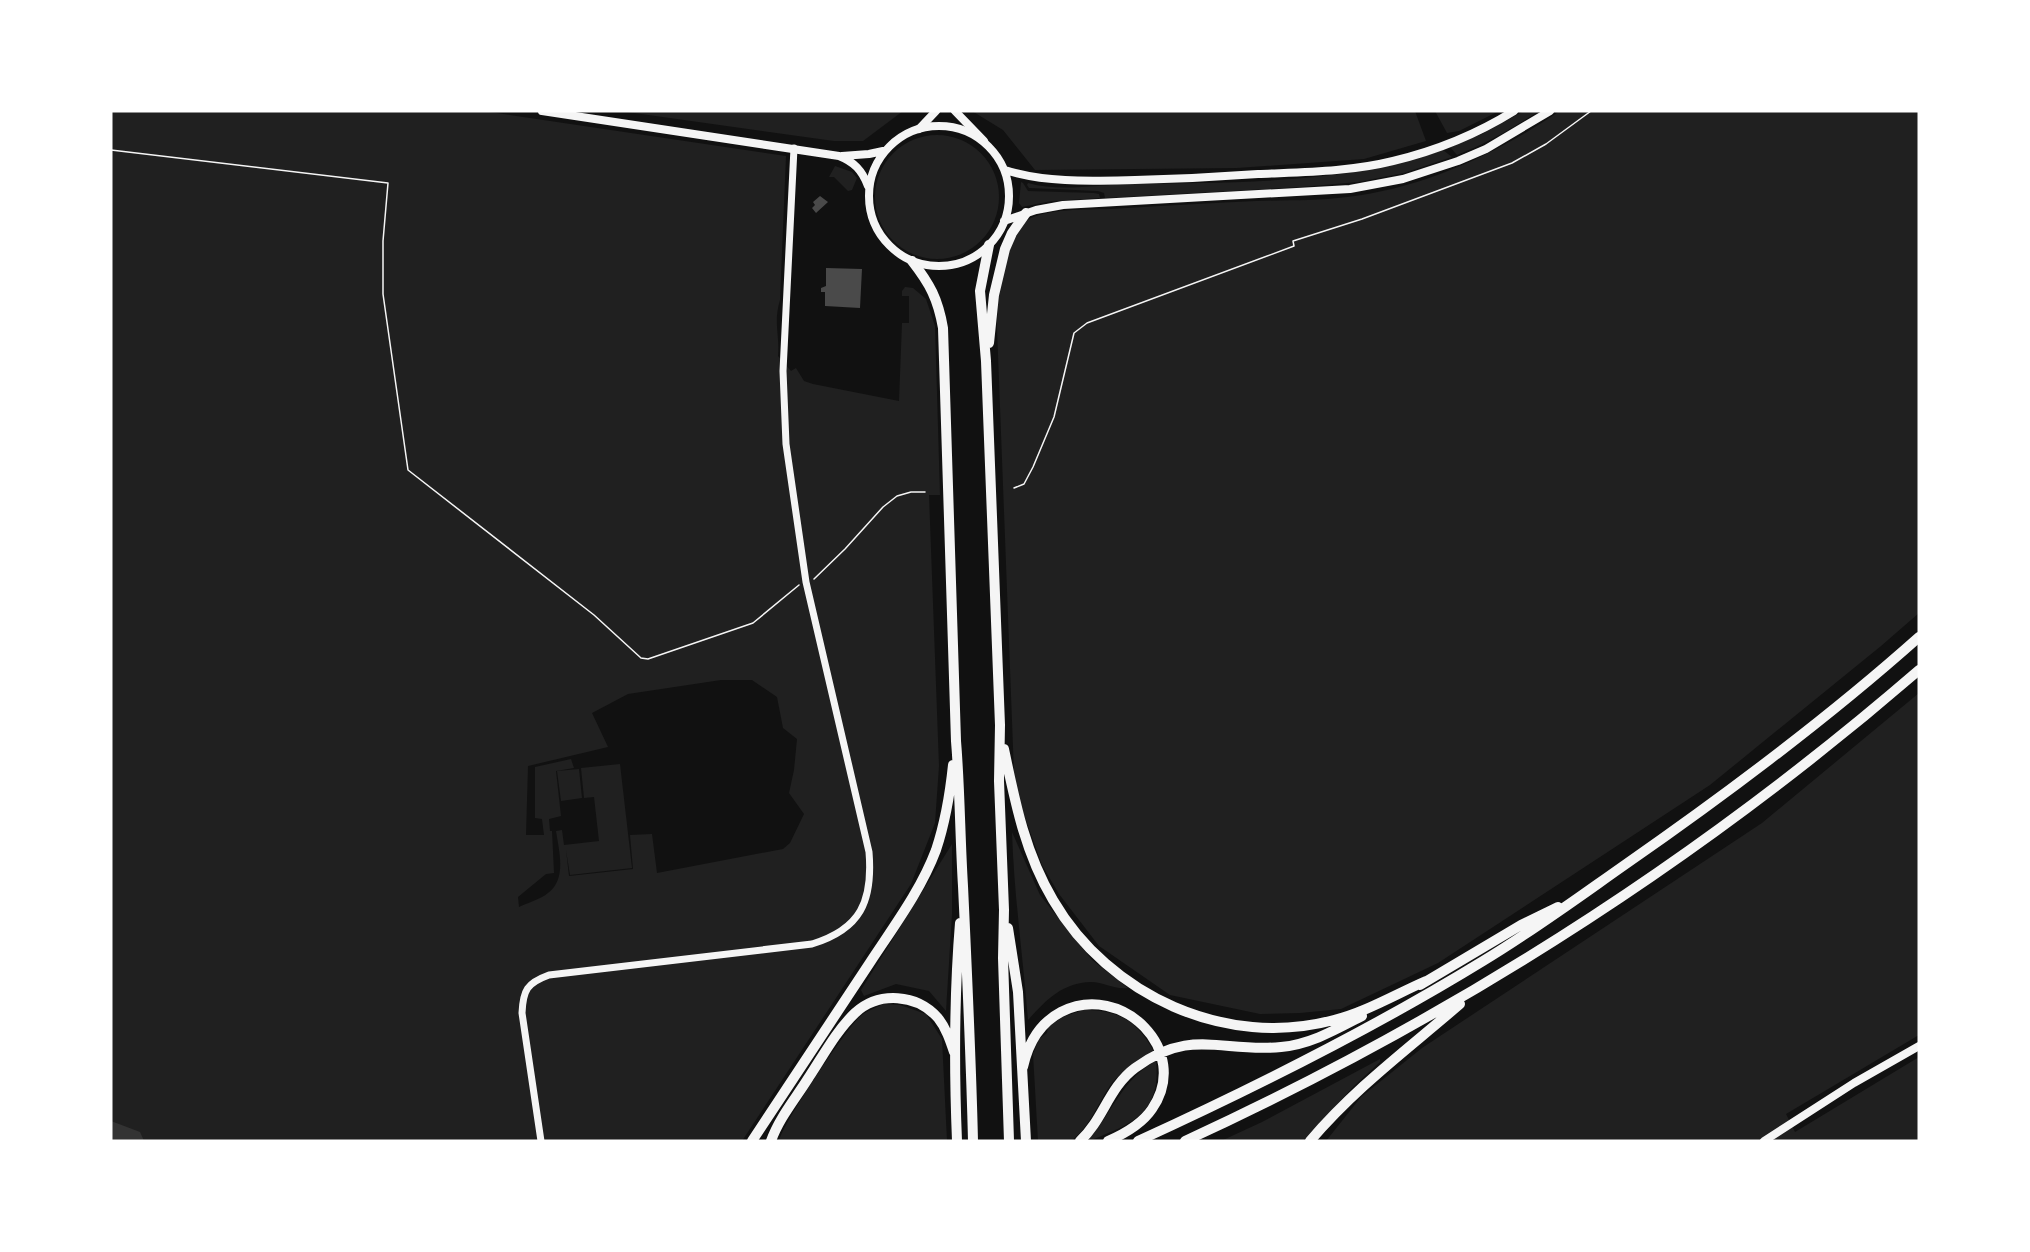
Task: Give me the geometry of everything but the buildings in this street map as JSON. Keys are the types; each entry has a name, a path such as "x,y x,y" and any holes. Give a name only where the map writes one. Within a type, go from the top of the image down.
{"highway":[{"path":"986,361 994,295 1005,249 1012,233 1026,213"},
{"path":"989,245 980,291 986,361 1000,725 999,781 1009,1141"},
{"path":"912,261 932,287 941,315 973,1141"},
{"path":"1138,1141 1271,1078 1385,1019 1484,961 1697,814 1833,710 1919,637"},
{"path":"1185,1141 1339,1066 1432,1015 1608,907 1709,836 1845,732 1919,670"},
{"path":"1000,725 1011,788 1021,827 1043,882 1062,914 1086,944 1101,960 1136,987 1173,1007 1209,1020 1240,1026 1277,1028 1299,1027 1335,1020 1426,981"},
{"path":"752,1141 920,884 935,851 945,818 956,741"},
{"path":"957,1141 954,1052 956,974 963,886"},
{"path":"1080,1141 1094,1125 1119,1084 1136,1068 1168,1050 1194,1044 1265,1048 1311,1041 1375,1010 1521,925 1578,898"},
{"path":"1004,910 1016,969 1026,1141"},
{"path":"1310,1141 1370,1078 1482,985"},
{"path":"771,1141 779,1124 846,1024 855,1014 870,1004 889,998 901,998 924,1006 944,1026 954,1052"},
{"path":"1023,1066 1029,1047 1040,1029 1056,1014 1066,1009 1088,1004 1109,1006 1141,1022 1151,1035 1161,1056 1162,1077 1158,1097 1153,1108 1141,1122 1108,1141"}],"main road":[{"path":"542,111 839,156 858,167 869,186"},
{"path":"936,111 919,129 897,139 883,151 874,167 869,186 870,212 877,229 894,250 912,261 933,265 948,265 967,260 989,245 999,233 1009,198 1008,180 996,154 956,111"},
{"path":"1005,170 1031,178 1113,180 1348,169 1393,161 1442,146 1481,130 1514,111"},
{"path":"1004,221 1047,207 1063,205 1350,189 1403,179 1486,149 1550,111"},
{"path":"919,129 946,128 964,132 984,141"},
{"path":"839,156 883,151"},
{"path":"1764,1141 1854,1083 1919,1046"}],"street":[{"path":"541,1141 522,1013 523,998 531,983 549,975 812,944 840,933 859,914 870,887 869,852 806,582 786,444 783,371 794,148"}],"path":[{"path":"1014,488 1024,484 1033,467 1054,417 1074,333 1087,323 1294,246 1293,241 1362,219 1512,163 1546,144 1591,111"},
{"path":"111,150 388,183 383,241 383,294 408,470 594,615 641,658 648,659 753,623 799,585 814,579 883,507 897,496 910,492 925,492"}],"shaded area":[{"path":"111,111 483,111 786,156 780,300 777,322 778,356 791,371 796,368 804,381 813,384 899,401 902,323 909,323 909,296 902,296 905,287 913,288 926,299 935,326 940,495 929,495 939,766 935,823 911,884 742,1141 111,1141","holes":["721,680 752,680 777,697 783,728 797,739 789,793 804,814 790,843 783,849 657,873 652,834 630,835 633,869 569,876 566,850 570,875 632,868 620,764 581,768 584,798 594,797 599,841 564,845 562,830 556,831 560,856 558,880 545,895 519,907 518,897 546,874 554,873 552,831 550,831 549,819 561,816 556,771 574,768 571,759 535,767 535,818 542,819 544,835 526,835 528,766 608,747 592,713 628,694"]},
{"path":"620,111 903,111 863,141 834,141"},
{"path":"972,111 1415,111 1426,141 1364,159 1237,168 1035,170 1003,130"},
{"path":"1435,111 1499,111 1459,131 1447,133"},
{"path":"1524,111 1539,111 1468,151 1457,155 1450,147 1482,134"},
{"path":"1560,111 1919,111 1919,613 1710,785 1438,963 1341,1009 1260,1014 1170,995 1099,946 1059,894 1042,865 1018,798 1014,773 997,328 1000,287 1012,240 1026,221 1055,212 1324,199 1404,186 1485,155"},
{"path":"937,135 961,139 981,153 995,173 999,197 995,221 981,241 961,255 937,259 913,255 893,241 879,221 875,197 879,173 893,153 913,139"},
{"path":"1443,150 1452,157 1404,173 1358,182 1301,187 1105,198 1104,193 1098,191 1029,188 1027,185 1028,183 1065,188 1128,184 1247,182 1327,176 1366,170"},
{"path":"835,166 852,172 857,178 852,190 848,191 834,177 829,177"},
{"path":"1021,182 1028,191 1094,193 1099,194 1100,198 1052,201 1022,207 1019,203"},
{"path":"1919,693 1919,1035 1786,1114 1795,1132 1919,1057 1919,1141 1326,1141 1361,1097 1422,1048 1762,823"},
{"path":"579,769 582,798 561,801 557,771"},
{"path":"1012,832 1040,895 1092,960 1128,988 1091,982 1071,986 1048,999 1028,1020"},
{"path":"952,844 952,914 946,1011 929,991 896,984 864,996 861,990"},
{"path":"883,1004 900,1005 926,1014 942,1039 947,1141 779,1141 803,1097 830,1055 862,1015"},
{"path":"1083,1010 1106,1012 1125,1019 1141,1032 1154,1052 1131,1065 1116,1078 1084,1128 1071,1141 1038,1141 1033,1054 1039,1039 1047,1033 1048,1027 1063,1017"},
{"path":"1380,1059 1380,1062 1354,1086 1303,1141 1221,1141 1262,1122"},
{"path":"1156,1061 1156,1086 1153,1096 1142,1112 1124,1125 1087,1141 1134,1077"},
{"path":"111,1121 140,1132 144,1141 111,1141"}]}
